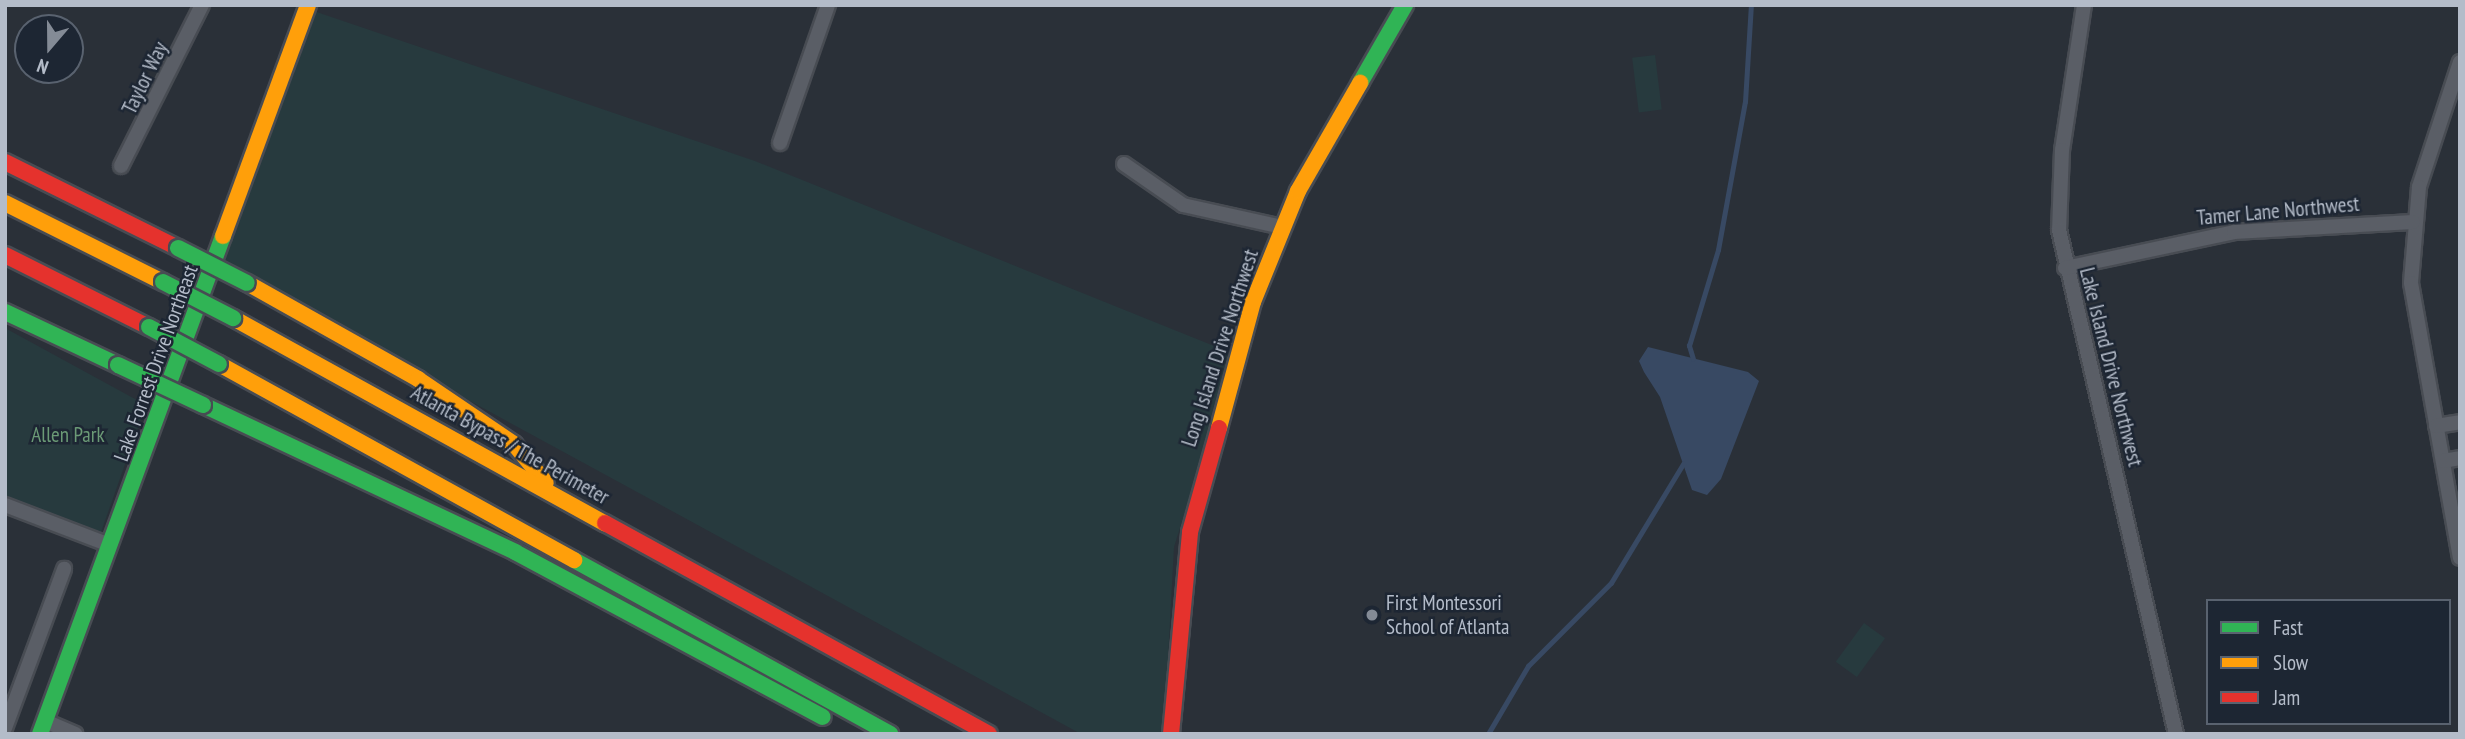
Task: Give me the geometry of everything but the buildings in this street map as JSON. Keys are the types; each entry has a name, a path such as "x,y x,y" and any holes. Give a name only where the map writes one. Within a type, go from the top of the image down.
{"main road":[{"name":"Lake Forrest Drive Northeast","path":"42,727 308,5"},
{"name":"Long Island Drive Northwest","path":"1171,734 1190,532 1209,448 1282,227 1405,5"},
{"path":"5,162 247,283 418,379 514,444 556,495"},
{"name":"Atlanta Bypass / The Perimeter","path":"5,203 233,318 989,734"},
{"path":"5,255 219,364 890,734"},
{"path":"5,312 515,552 863,734"}],"street":[{"name":"Taylor Way","path":"121,166 202,5"},
{"path":"780,143 828,5"},
{"name":"Lake Island Drive Northwest","path":"2084,5 2059,183 2065,268 2176,734"},
{"path":"2460,62 2427,153 2413,222 2411,283 2460,558"},
{"path":"1124,164 1183,205 1282,227"},
{"name":"Tamer Lane Northwest","path":"2065,268 2234,232 2413,222"},
{"path":"2436,426 2460,422"},
{"path":"2443,461 2460,458"},
{"path":"5,505 110,545"},
{"path":"5,728 64,569"},
{"path":"42,727 75,734"}],"green space":[{"path":"299,6 755,161 1234,354 1174,547 1164,734 1081,734 217,263"},
{"path":"1655,55 1662,110 1639,112 1632,58"},
{"name":"Allen Park","path":"5,328 146,405 100,535 5,499"},
{"path":"1864,623 1885,638 1857,677 1836,662"}],"water":[{"path":"1648,347 1748,372 1759,381 1721,479 1707,495 1692,490 1660,397 1639,361"}],"waterway":[{"path":"1693,359 1689,346 1718,250 1745,102 1751,5"},
{"path":"1488,734 1528,666 1611,583 1683,464"}],"traffic: fast":[{"path":"1360,83 1405,5"},
{"path":"40,734 223,236"},
{"path":"178,248 247,283"},
{"path":"163,282 233,318"},
{"path":"5,312 118,365"},
{"path":"149,327 219,364"},
{"path":"118,365 203,405"},
{"path":"203,405 515,552 823,717"},
{"path":"574,560 890,734"}],"traffic: slow":[{"path":"223,236 308,5"},
{"path":"1219,428 1253,302 1298,191 1360,83"},
{"path":"5,203 163,282"},
{"path":"247,283 418,379 514,444 546,483"},
{"path":"233,318 605,523"},
{"path":"219,364 574,560"}],"traffic: jam":[{"path":"5,162 178,248"},
{"path":"5,255 149,327"},
{"path":"1171,734 1190,532 1219,428"},
{"path":"605,523 989,734"}],"place":[{"name":"First Montessori School of Atlanta","path":"1372,615"}]}
